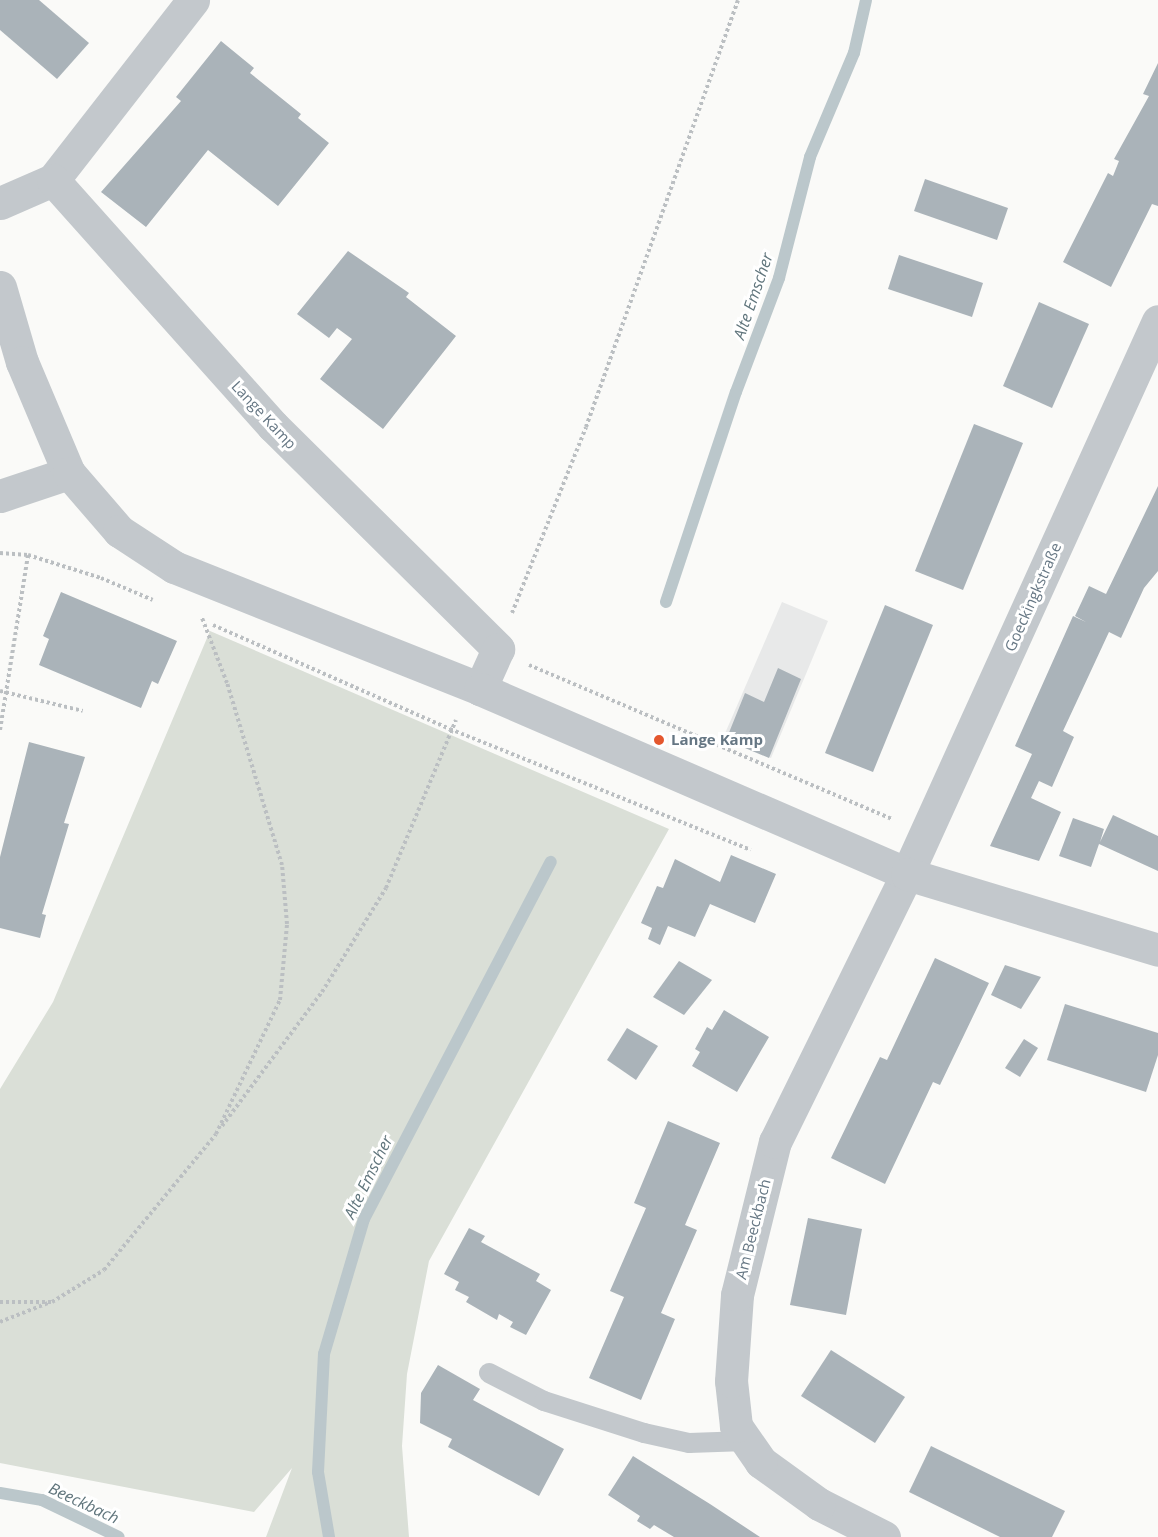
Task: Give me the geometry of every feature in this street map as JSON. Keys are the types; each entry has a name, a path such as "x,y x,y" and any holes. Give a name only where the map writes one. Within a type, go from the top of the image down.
{"street":[{"path":"0,203 53,180 193,0"},
{"name":"Lange Kamp","path":"53,180 273,426 498,648"},
{"path":"0,286 22,362 69,473 119,531 174,567 480,689 907,874 1158,950"},
{"name":"Goeckingkstraße","path":"907,874 1158,321"},
{"path":"0,496 69,473"},
{"path":"480,689 498,648"},
{"name":"Am Beeckbach","path":"884,1537 819,1504 761,1462 736,1426 731,1381 737,1295 775,1142 907,874"}],"lane":[{"path":"489,1372 544,1401 644,1433 688,1443 746,1440"}],"path":[{"path":"738,0 586,426 498,648 926,833"},
{"path":"0,553 28,555 100,578 162,604"},
{"path":"0,730 28,555"},
{"path":"174,567 204,621 227,683 282,865 287,924 280,1000 216,1134"},
{"path":"193,617 450,729 763,854"},
{"path":"0,1322 52,1302 104,1270 216,1134 322,992 386,888 422,807 450,729 480,689"},
{"path":"0,691 83,711"},
{"path":"0,1302 52,1302"}],"shaded area":[{"path":"782,602 828,621 771,758 723,738"},
{"path":"210,631 669,829 429,1261 407,1374 402,1446 409,1537 266,1537 292,1468 254,1512 0,1463 0,1089 53,1002"}],"building":[{"path":"0,0 39,0 89,43 57,79 0,30"},
{"path":"221,41 254,68 250,73 301,114 298,118 329,143 278,206 208,150 146,227 101,192 181,101 176,97"},
{"path":"1158,63 1158,206 1152,204 1111,287 1063,262 1108,173 1113,176 1119,161 1114,159 1149,96 1143,94"},
{"path":"925,179 1008,208 997,240 914,211"},
{"path":"348,251 409,293 406,297 456,336 383,429 320,379 352,339 337,328 329,338 297,314"},
{"path":"899,255 983,283 972,317 888,289"},
{"path":"1039,302 1089,324 1052,408 1003,386"},
{"path":"974,424 1023,443 963,590 915,571"},
{"path":"1158,486 1158,571 1144,588 1121,638 1109,632 1063,731 1074,737 1052,787 1039,781 1031,798 1061,812 1039,861 990,846 1032,754 1015,746 1073,616 1086,622 1075,616 1089,586 1106,594"},
{"path":"61,592 177,641 158,684 152,681 141,708 39,665 49,639 43,636"},
{"path":"885,605 933,625 873,772 825,753"},
{"path":"778,668 801,679 769,758 726,740 745,693 764,702"},
{"path":"29,742 85,757 64,823 69,824 42,914 46,915 40,938 0,928 0,857"},
{"path":"1113,815 1158,836 1158,871 1099,844 1091,867 1059,856 1073,818 1104,829 1100,842"},
{"path":"731,855 776,874 755,923 710,904 695,937 668,926 660,945 648,939 652,928 641,923 657,886 663,888 675,859 720,882"},
{"path":"935,958 989,983 940,1085 933,1082 885,1184 831,1158 880,1057 887,1060"},
{"path":"679,961 712,980 684,1015 653,997"},
{"path":"1005,965 1041,977 1021,1009 991,995"},
{"path":"1065,1004 1158,1033 1158,1055 1146,1092 1047,1060"},
{"path":"724,1010 769,1037 737,1092 692,1066 700,1052 695,1049 707,1027 712,1030"},
{"path":"627,1028 658,1046 636,1080 607,1060"},
{"path":"1024,1039 1038,1048 1020,1077 1005,1068"},
{"path":"668,1121 720,1143 685,1225 697,1230 661,1313 675,1319 641,1400 589,1378 624,1297 610,1291 646,1208 634,1203"},
{"path":"808,1218 862,1229 846,1315 790,1305"},
{"path":"469,1228 485,1236 481,1242 540,1274 536,1281 551,1290 526,1335 510,1327 513,1322 499,1314 497,1320 466,1302 469,1297 455,1290 459,1282 444,1274"},
{"path":"831,1350 905,1397 875,1443 801,1396"},
{"path":"438,1365 480,1389 473,1400 564,1449 539,1496 448,1447 452,1439 420,1423 421,1393"},
{"path":"931,1446 1065,1511 1052,1537 1000,1537 909,1492"},
{"path":"633,1456 760,1537 674,1537 654,1525 650,1529 637,1521 640,1516 608,1495"}],"waterway":[{"name":"Alte Emscher","path":"666,602 736,392 779,278 810,157 854,53 866,0"},
{"name":"Alte Emscher","path":"329,1537 318,1472 324,1354 364,1219 551,862"},
{"name":"Beeckbach","path":"0,1493 42,1500 119,1537"}],"place":[{"name":"Lange Kamp","path":"659,740"}]}
